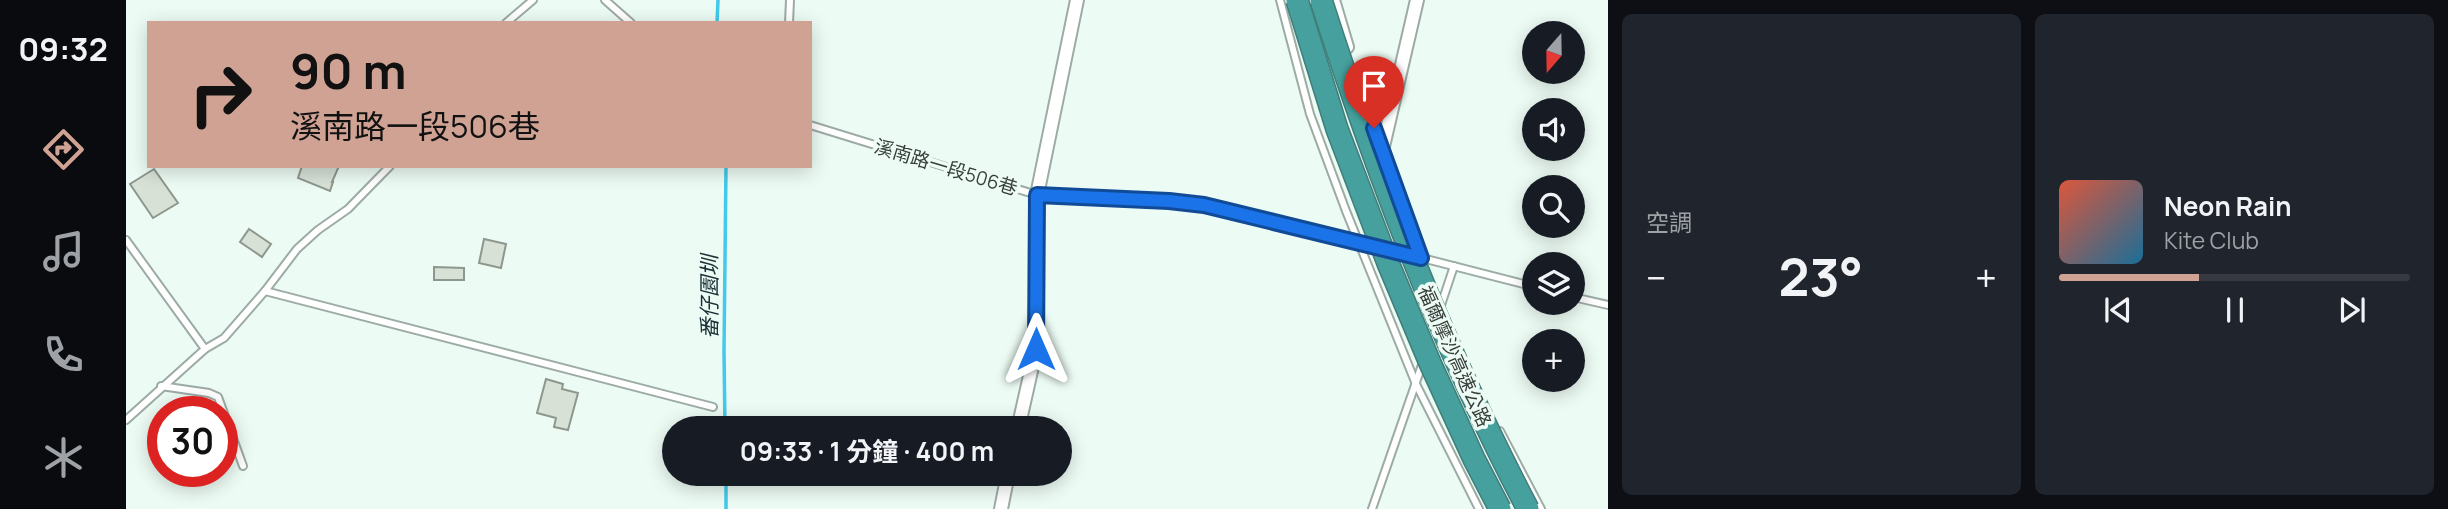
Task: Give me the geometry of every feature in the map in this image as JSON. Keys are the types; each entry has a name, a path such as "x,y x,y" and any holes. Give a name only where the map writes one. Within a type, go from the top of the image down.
{"highway":[{"name":"福爾摩沙高速公路","path":"1297,0 1337,129 1388,263 1430,363 1500,509"},
{"name":"福爾摩沙高速公路","path":"1321,0 1356,109 1429,300 1462,377 1528,509"}],"street":[{"path":"1021,416 1036,349 1037,195 1077,0"},
{"path":"1333,0 1382,151 1421,258"},
{"path":"1382,151 1417,0"},
{"path":"1001,509 1006,486"}],"lane":[{"path":"508,21 533,0"},
{"path":"605,0 629,21"},
{"path":"789,21 790,0"},
{"path":"1280,0 1310,114 1360,243 1416,384 1479,509"},
{"name":"溪南路一段506巷","path":"812,126 1037,195 1204,205 1522,284"},
{"path":"126,420 205,349 224,338 297,249 348,209 388,168"},
{"path":"126,240 205,349"},
{"path":"1421,258 1458,343"},
{"path":"1432,332 1454,266"},
{"path":"265,291 713,407"},
{"path":"1585,300 1608,305"},
{"path":"1372,509 1428,345"},
{"path":"161,386 209,393 218,397 243,466"},
{"path":"1498,427 1541,509"}],"building":[{"path":"301,168 338,168 330,191 298,178"},
{"path":"154,169 178,203 153,218 130,184"},
{"path":"249,229 271,244 262,257 240,242"},
{"path":"484,239 506,244 501,268 479,263"},
{"path":"434,267 464,268 464,280 434,280"},
{"path":"546,379 563,384 562,389 578,393 568,430 554,427 556,418 537,413"}],"waterway":[{"name":"番仔園圳","path":"717,21 718,0"},
{"name":"番仔園圳","path":"725,416 726,168"},
{"name":"番仔園圳","path":"726,486 726,509"}],"route":[{"path":"1036,349 1037,195 1204,205 1421,258 1374,128"}]}
